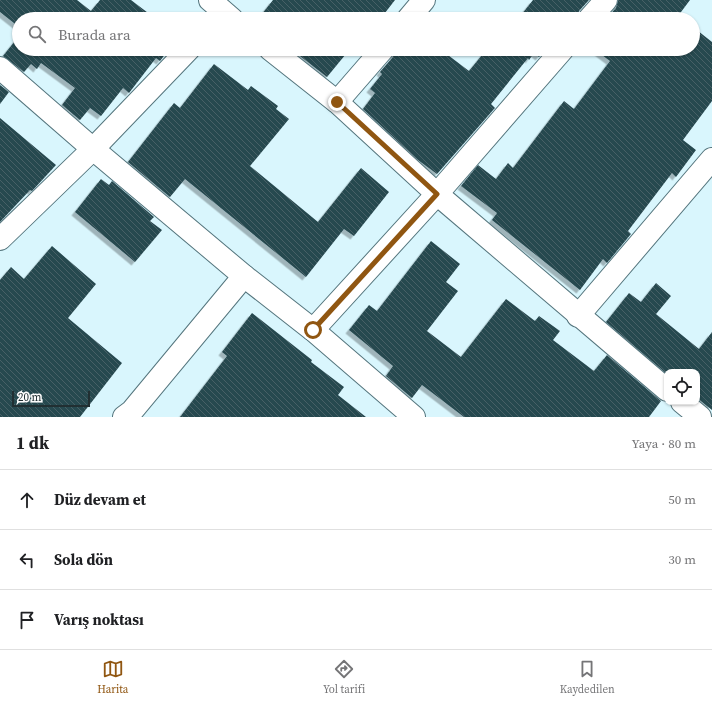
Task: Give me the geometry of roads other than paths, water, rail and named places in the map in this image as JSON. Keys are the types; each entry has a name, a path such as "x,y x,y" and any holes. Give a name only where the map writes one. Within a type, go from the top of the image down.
{"street":[{"path":"414,12 424,0"},
{"path":"595,12 606,0"},
{"path":"0,238 93,149 182,56"},
{"path":"279,56 337,102 437,194 578,316 664,388"},
{"path":"337,102 376,56"},
{"path":"313,330 437,194 557,56"},
{"path":"0,68 93,149 244,276 313,330 414,417"},
{"path":"578,316 712,159"},
{"path":"131,415 244,276"},
{"path":"686,405 700,417"}]}
